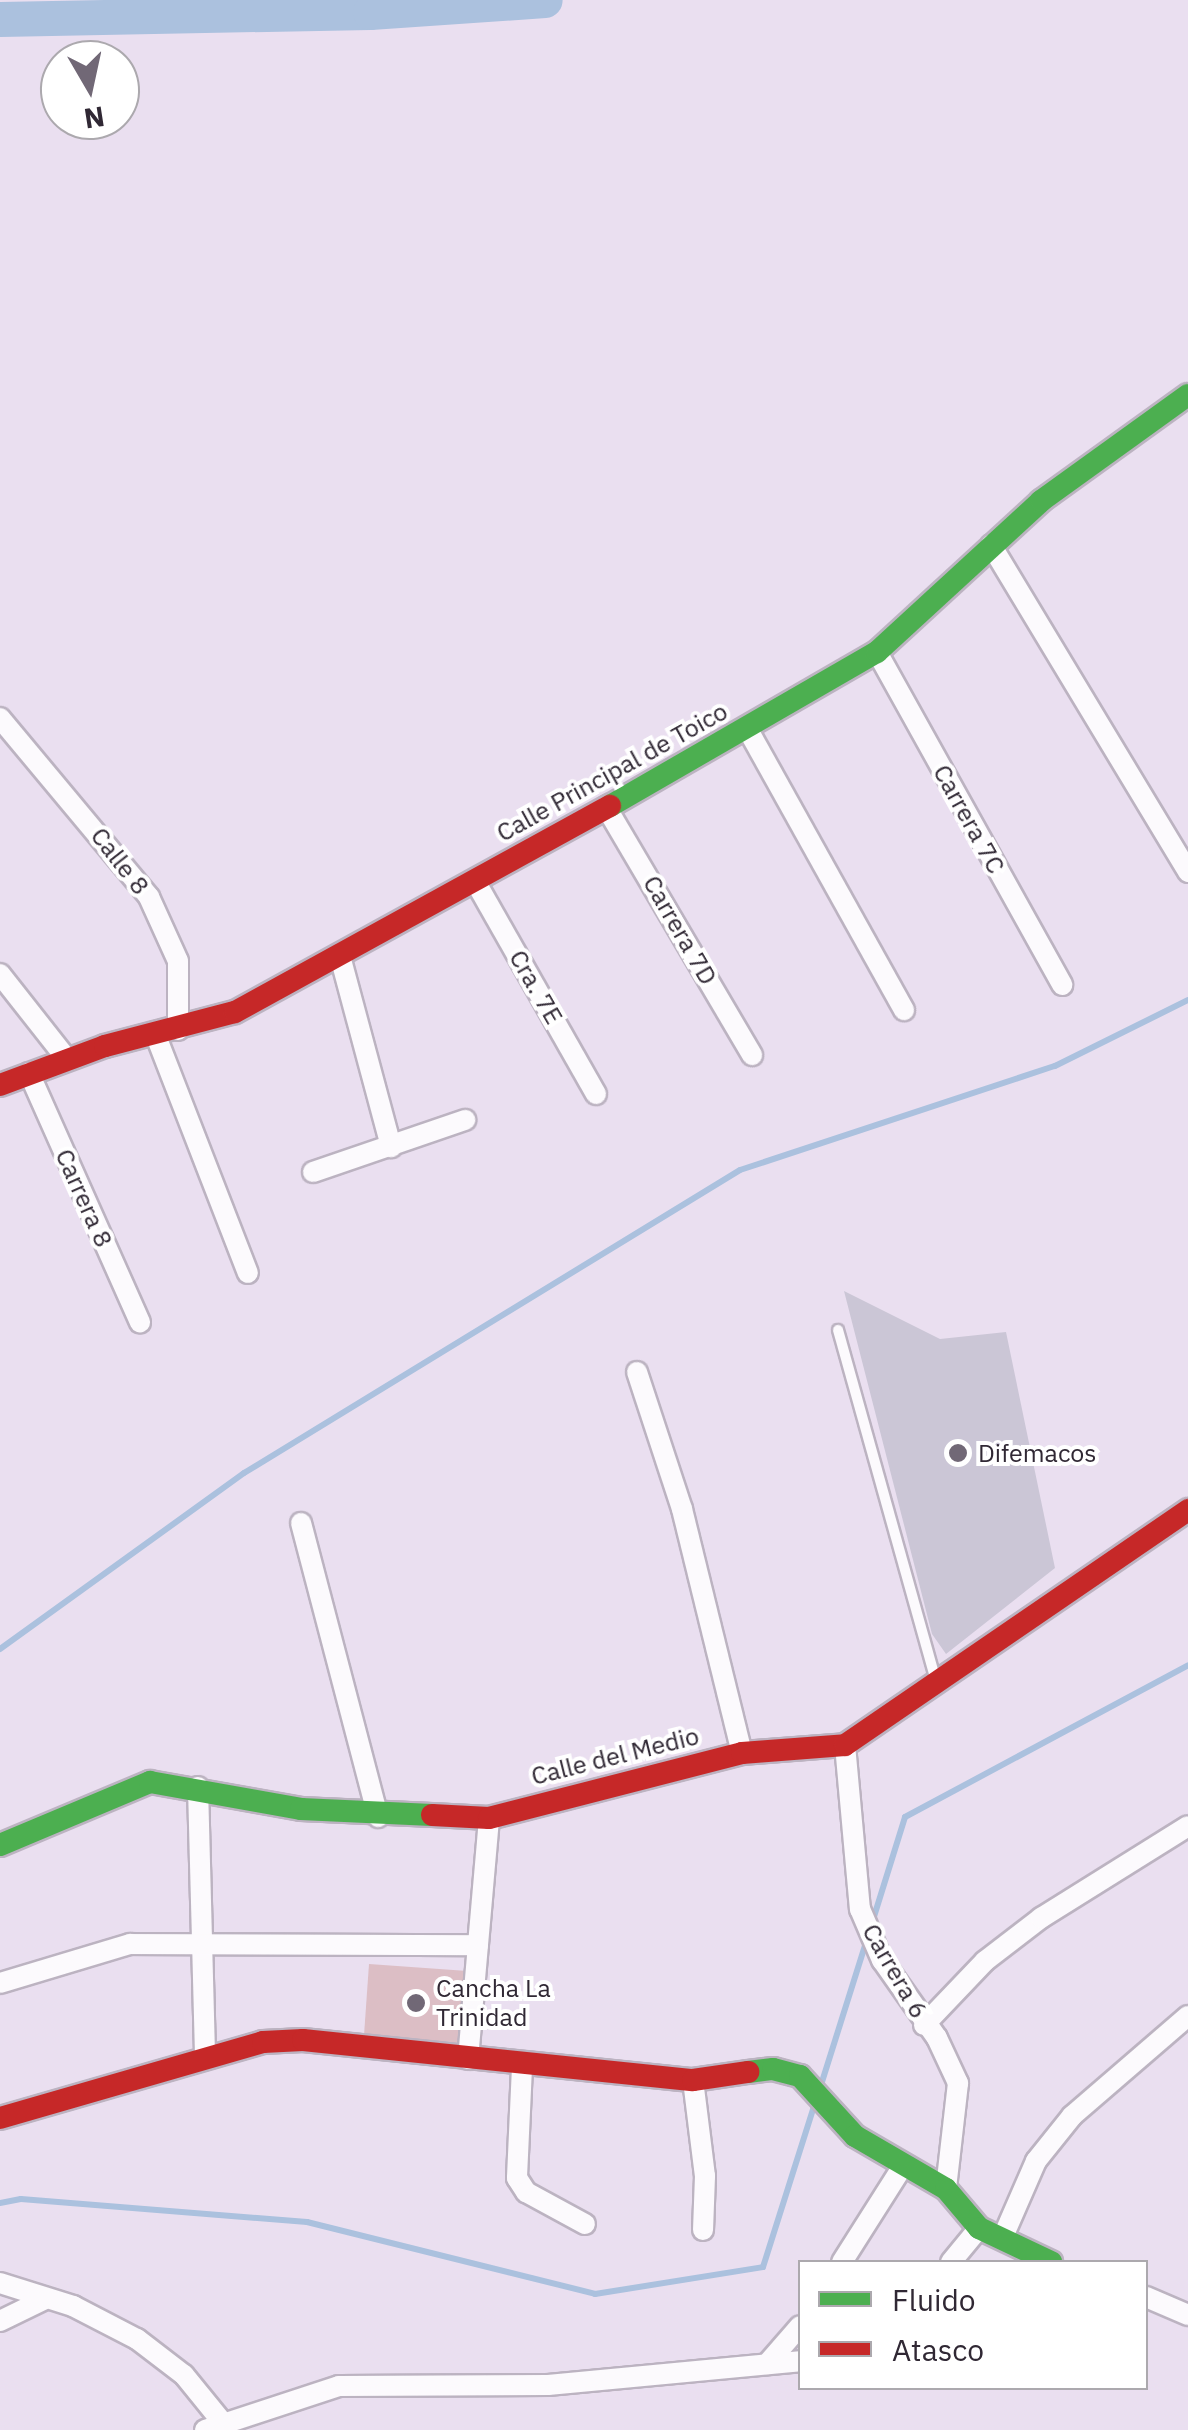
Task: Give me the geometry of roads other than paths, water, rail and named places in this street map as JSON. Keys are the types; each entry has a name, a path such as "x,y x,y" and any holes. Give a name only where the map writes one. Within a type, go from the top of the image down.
{"street":[{"name":"Calle Principal de Toico","path":"0,1086 67,1058 235,1012 747,728 876,652 990,545 1188,396"},
{"path":"990,545 1188,872"},
{"name":"Carrera 7C","path":"876,652 1062,985"},
{"name":"Calle 8","path":"0,718 149,897 178,961 167,1033 248,1273"},
{"path":"747,728 904,1010"},
{"name":"Carrera 7D","path":"606,807 752,1055"},
{"name":"Cra. 7E","path":"475,881 596,1094"},
{"path":"340,956 391,1147"},
{"path":"0,974 67,1058"},
{"name":"Carrera 8","path":"29,1073 140,1322"},
{"path":"314,1172 465,1120"},
{"path":"637,1372 682,1510 742,1753"},
{"name":"Calle del Medio","path":"0,1845 150,1782 198,1787 301,1810 489,1818 742,1753 846,1745 1188,1510"},
{"path":"301,1523 378,1816"},
{"name":"Carrera 6","path":"846,1745 860,1910 882,1960 958,2084 946,2189"},
{"path":"198,1787 205,2055"},
{"path":"468,2059 489,1818"},
{"path":"924,2024 985,1960 1040,1918 1188,1826"},
{"path":"0,1983 130,1944 478,1945"},
{"path":"1002,2239 1036,2161 1072,2116 1188,2016"},
{"path":"5,2122 205,2055 304,2040 522,2067 693,2080 758,2070 800,2076 855,2136 946,2189 979,2228 1047,2260"},
{"path":"522,2067 517,2178 526,2192 585,2224"},
{"path":"693,2080 701,2122 704,2230"},
{"path":"843,2260 903,2166"},
{"path":"954,2260 979,2228"},
{"path":"0,2283 43,2300 73,2306 138,2339 184,2375 214,2427 356,2385 548,2385 798,2362"},
{"path":"1148,2298 1188,2315"},
{"path":"0,2321 43,2300"},
{"path":"767,2364 798,2328"}],"lane":[{"path":"838,1330 937,1684"}],"waterway":[{"path":"0,19 370,12 545,0"},
{"path":"0,1649 244,1473 740,1170 1055,1066 1188,1000"},
{"path":"872,1923 905,1817 1188,1665"},
{"path":"821,2085 867,1939"},
{"path":"0,2203 21,2199 307,2222 595,2294 763,2267 814,2106"}],"place":[{"name":"Difemacos","path":"958,1453"},
{"name":"Cancha La Trinidad","path":"416,2003"}]}
